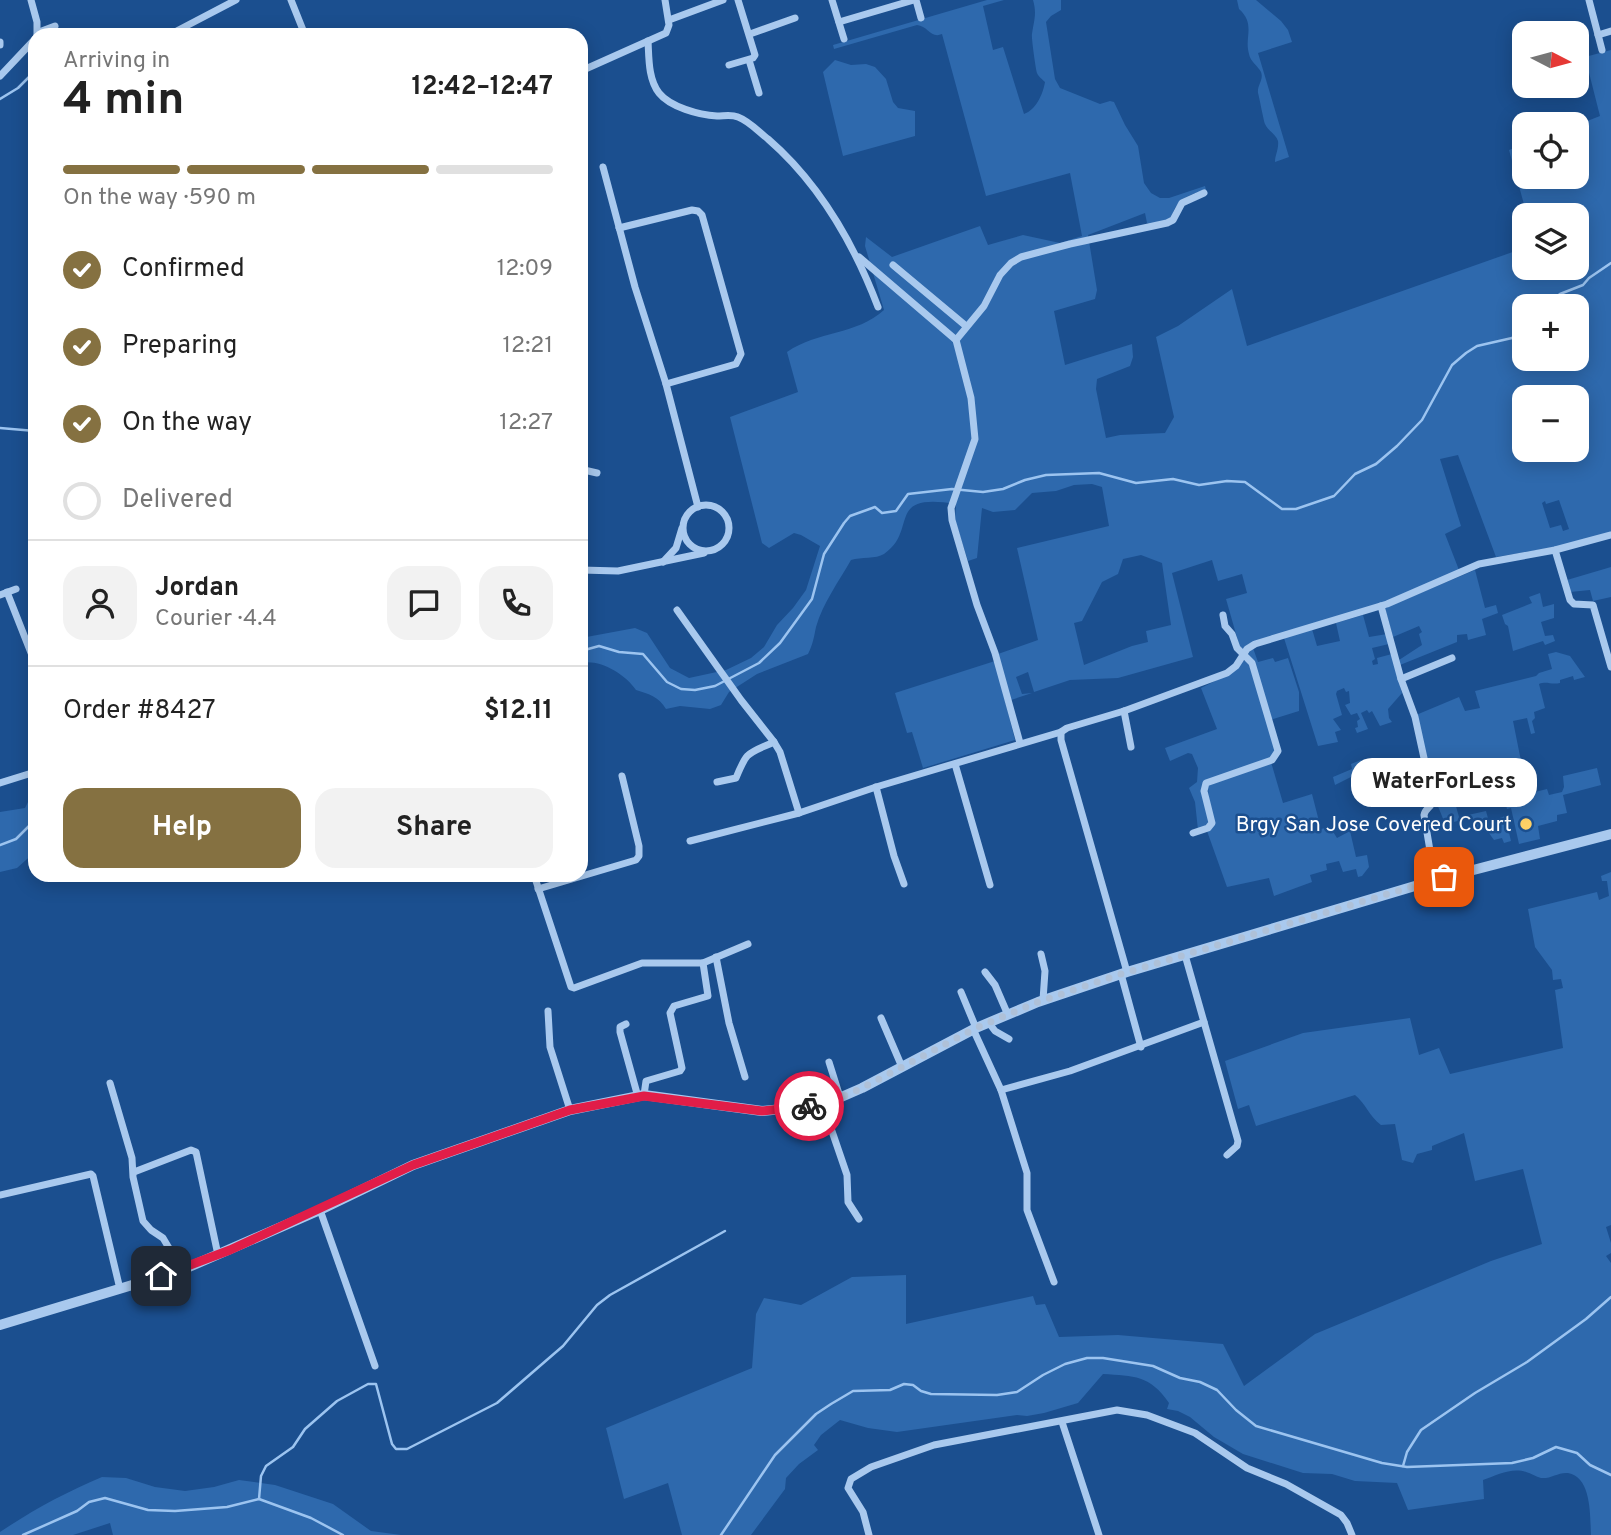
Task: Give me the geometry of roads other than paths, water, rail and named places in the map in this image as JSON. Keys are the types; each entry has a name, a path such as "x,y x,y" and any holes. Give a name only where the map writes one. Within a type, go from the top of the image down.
{"street":[{"path":"30,0 36,28"},
{"path":"182,28 236,0"},
{"path":"291,0 302,28"},
{"path":"588,68 666,33 669,20 665,0"},
{"path":"669,20 723,0"},
{"path":"729,65 749,60 755,55 738,0"},
{"path":"832,0 844,39"},
{"path":"878,0 881,10"},
{"path":"839,22 915,0 922,18"},
{"path":"1589,0 1602,50"},
{"path":"750,34 795,19"},
{"path":"51,28 55,26"},
{"path":"1598,34 1611,31"},
{"path":"648,41 650,69 658,92 677,105 717,116 739,117 790,158 830,211 856,254 878,307"},
{"path":"0,76 28,45"},
{"path":"749,60 759,93"},
{"path":"603,167 650,338 666,384 698,507"},
{"path":"956,340 984,306 1000,275 1021,257 1167,223 1172,220 1182,203 1204,192"},
{"path":"619,228 692,210 702,215 741,354 740,359 736,364 666,384"},
{"path":"856,254 956,340 971,398 975,439 953,502 952,520 962,560 995,653 1020,743"},
{"path":"893,265 966,327"},
{"path":"588,472 597,473"},
{"path":"588,570 618,572 663,563 711,550 723,543 729,530 721,510 715,507 698,507 689,513 677,548 663,563"},
{"path":"683,525 690,544 704,551 711,550"},
{"path":"690,841 799,813 1124,711 1227,673 1255,644 1381,606 1479,564 1611,536"},
{"path":"1555,550 1570,600 1574,604 1589,603 1593,606 1611,667"},
{"path":"16,589 4,593 28,637"},
{"path":"1381,606 1401,680 1415,717 1433,799 1424,815 1435,880"},
{"path":"677,610 780,752 799,813"},
{"path":"1193,833 1211,824 1212,817 1204,791 1207,782 1272,760 1278,754 1253,666 1225,626 1223,615"},
{"path":"1401,680 1452,659"},
{"path":"1124,711 1131,747"},
{"path":"1061,732 1141,1047"},
{"path":"716,782 736,778 744,758 749,753 774,743"},
{"path":"955,764 990,885"},
{"path":"0,783 28,774"},
{"path":"588,874 636,860 639,856 622,776"},
{"path":"876,787 904,884"},
{"path":"0,1325 182,1270 320,1210 413,1165 570,1110 641,1096 762,1111 823,1105 975,1029 1043,1000 1124,973 1435,880 1611,834"},
{"path":"536,882 571,987 574,988 642,963 703,962 748,944"},
{"path":"538,889 562,882"},
{"path":"1041,954 1045,971 1043,1000"},
{"path":"1185,955 1238,1141 1237,1146 1227,1154"},
{"path":"716,957 729,1023 745,1077"},
{"path":"641,1096 645,1083 682,1068 670,1013 674,1006 708,996 703,962"},
{"path":"985,972 995,985 1008,1015"},
{"path":"961,992 1000,1090 1027,1173 1027,1210 1054,1282"},
{"path":"548,1011 550,1047 570,1110"},
{"path":"881,1018 902,1067"},
{"path":"1000,1090 1070,1071 1204,1022"},
{"path":"989,1023 995,1031 1009,1039"},
{"path":"626,1024 620,1027 620,1032 641,1096"},
{"path":"829,1062 840,1097"},
{"path":"110,1083 132,1158 143,1221 163,1238 182,1270"},
{"path":"823,1105 847,1175 848,1202 859,1219"},
{"path":"134,1172 191,1150 196,1152 218,1255"},
{"path":"0,1196 88,1173 92,1175 120,1289"},
{"path":"320,1210 375,1366"},
{"path":"869,1535 863,1512 848,1488 851,1479 871,1466 934,1445 1117,1410 1147,1415 1195,1433 1247,1468 1286,1484 1341,1515 1352,1535"},
{"path":"1062,1422 1099,1535"}],"waterway":[{"path":"0,99 28,78"},
{"path":"1560,294 1583,285 1611,263"},
{"path":"588,649 599,646 619,652 643,654 667,682 681,689 695,690 715,686 759,663 780,643 812,599 824,554 850,516 875,507 882,513 896,511 908,494 952,489 983,492 1003,489 1046,475 1099,473 1136,483 1173,479 1199,485 1227,481 1245,482 1282,509 1296,509 1334,496 1355,474 1376,464 1397,446 1422,420 1452,365 1466,353 1477,346 1512,338"},
{"path":"0,428 28,430"},
{"path":"0,845 16,839 28,827"},
{"path":"259,1499 261,1476 266,1466 293,1447 305,1429 337,1401 368,1384 376,1384 392,1444 396,1449 407,1449 497,1403 563,1346 597,1305 610,1295 725,1231"},
{"path":"1403,1466 1407,1452 1421,1430 1527,1362 1611,1297"},
{"path":"721,1535 775,1455 816,1414 853,1391 890,1390 904,1384 913,1385 931,1394 997,1395 1017,1392 1065,1364 1087,1358 1153,1366 1180,1378 1200,1382 1217,1390 1256,1426 1382,1463 1407,1467 1512,1463 1533,1458 1556,1447 1577,1453 1590,1465 1611,1475"},
{"path":"23,1535 77,1511 89,1502 105,1498 148,1510 175,1511 227,1507 259,1499 311,1518 343,1535"}],"place":[{"name":"Brgy San Jose Covered Court","path":"1526,824"},
{"name":"WaterForLess","path":"1444,877"}]}
